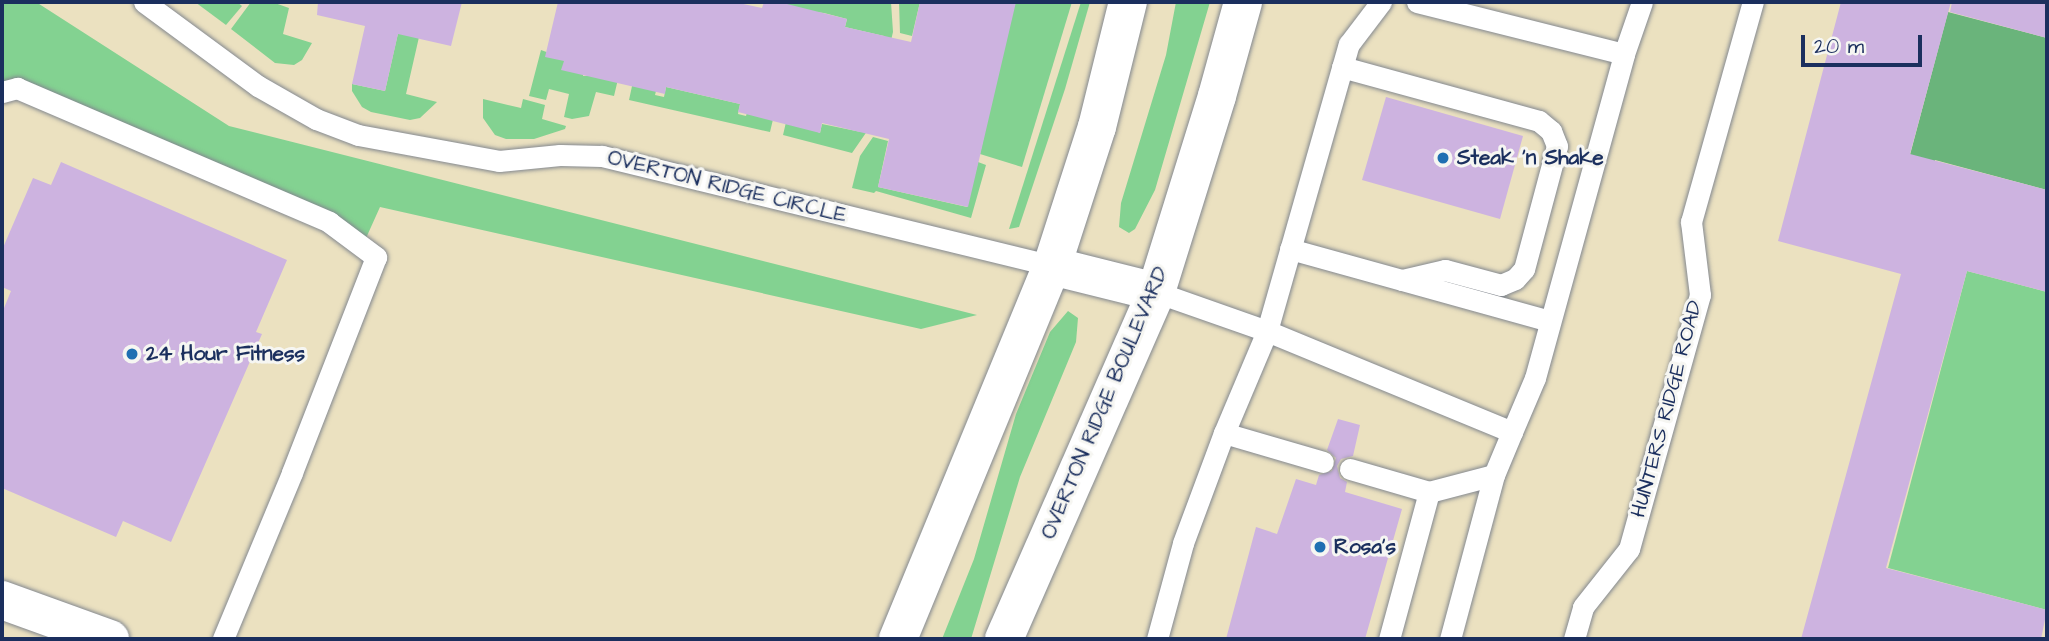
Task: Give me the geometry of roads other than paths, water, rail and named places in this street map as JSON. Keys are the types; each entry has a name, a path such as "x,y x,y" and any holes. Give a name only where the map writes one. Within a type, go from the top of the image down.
{"street":[{"path":"898,639 1052,266 1097,127 1128,2"},
{"name":"OVERTON RIDGE BOULEVARD","path":"1004,639 1156,292 1217,96 1243,2"},
{"path":"1052,266 1156,292"},
{"path":"2,600 110,639"}],"lane":[{"name":"OVERTON RIDGE CIRCLE","path":"144,2 258,86 316,118 358,135 499,161 559,155 602,156 1052,266"},
{"path":"1157,639 1183,543 1224,433 1267,331 1349,44 1381,2"},
{"path":"1417,2 1624,54"},
{"path":"1451,639 1494,475 1535,378 1624,54 1642,2"},
{"name":"HUNTERS RIDGE ROAD","path":"1574,639 1583,607 1629,548 1700,295 1691,222 1753,2"},
{"path":"1342,67 1539,121 1551,131 1557,146 1524,269 1515,279 1501,285 1444,270 1402,280"},
{"path":"2,92 17,88 329,222 376,257 292,473 223,639"},
{"path":"1290,249 1550,321"},
{"path":"1156,292 1267,331 1512,432"},
{"path":"1224,433 1324,462"},
{"path":"1350,469 1429,492 1494,475"},
{"path":"1389,639 1429,492"}],"place":[{"name":"Steak 'n Shake","path":"1443,158"},
{"name":"24 Hour Fitness","path":"132,354"},
{"name":"Rosa's","path":"1320,547"}]}
